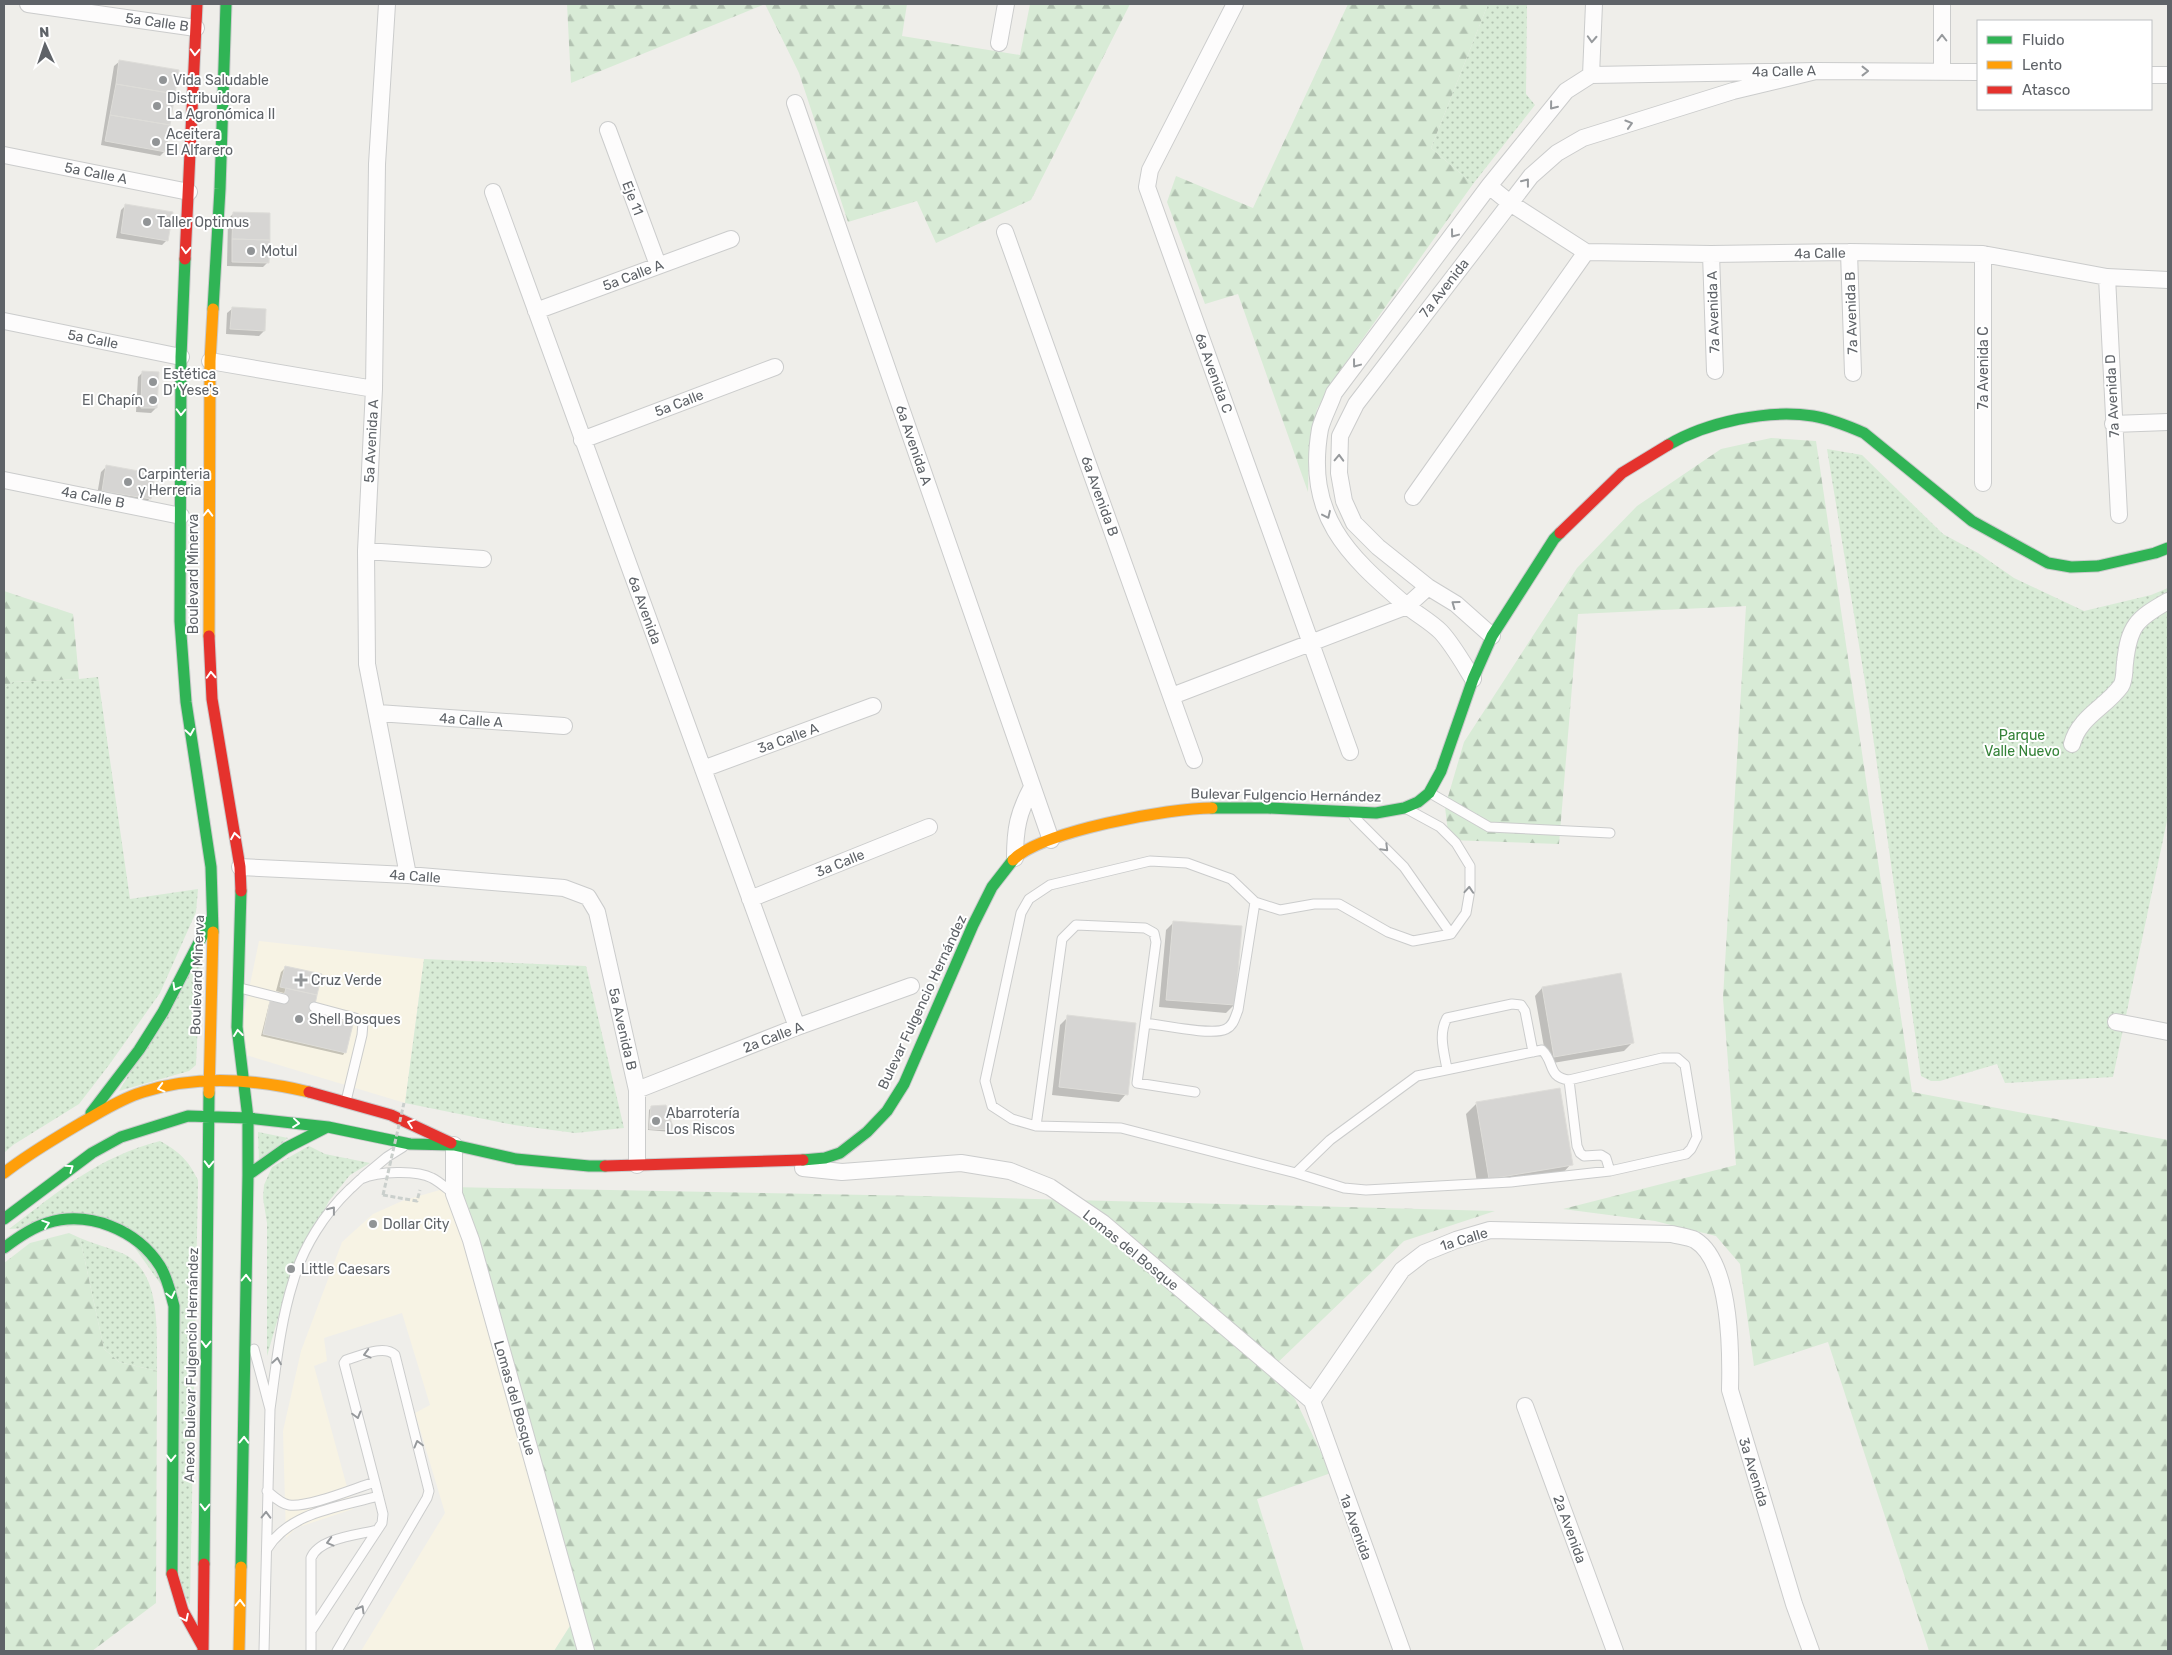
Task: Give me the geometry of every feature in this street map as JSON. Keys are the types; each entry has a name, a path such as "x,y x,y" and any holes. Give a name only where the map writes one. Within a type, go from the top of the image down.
{"street":[{"name":"5a Calle B","path":"28,4 196,28"},
{"name":"Boulevard Minerva","path":"198,4 181,357 182,516 180,621 186,702 211,867 214,912 209,1080"},
{"name":"Boulevard Minerva","path":"226,4 220,189 210,361 208,621 212,700 240,867 242,905 237,987 237,1027 245,1081"},
{"name":"5a Avenida A","path":"387,4 377,164 374,389 366,552 367,664 408,875"},
{"path":"999,43 1006,4"},
{"name":"6a Avenida C","path":"1235,4 1150,170 1147,187 1350,752"},
{"path":"1591,75 1594,4"},
{"path":"1942,4 1942,72"},
{"name":"4a Calle A","path":"1591,75 1816,71 1977,72"},
{"name":"7a Avenida","path":"1492,636 1456,604 1428,587 1378,548 1354,524 1344,501 1339,473 1340,436 1356,404 1531,176 1557,153 1582,138 1733,91 1816,71"},
{"path":"2152,74 2168,75"},
{"name":"7a Avenida","path":"1473,679 1440,631 1408,606 1363,565 1336,535 1323,506 1316,470 1321,427 1334,393 1489,186 1566,91 1591,75"},
{"name":"6a Avenida A","path":"795,103 1051,840"},
{"name":"Eje 11","path":"608,130 658,265"},
{"name":"5a Calle A","path":"4,155 189,192"},
{"path":"1413,496 1586,252 1510,203 1489,186"},
{"name":"6a Avenida","path":"493,192 797,1027"},
{"name":"6a Avenida B","path":"1005,232 1194,760"},
{"name":"5a Calle A","path":"536,311 731,239"},
{"name":"4a Calle","path":"1586,252 1983,254 2107,277 2168,280"},
{"name":"7a Avenida B","path":"1849,252 1853,373"},
{"name":"7a Avenida A","path":"1711,254 1715,371"},
{"name":"7a Avenida C","path":"1983,254 1983,483"},
{"name":"7a Avenida D","path":"2107,277 2119,515"},
{"path":"1392,316 1411,330"},
{"name":"5a Calle","path":"4,321 181,357"},
{"path":"210,361 374,389"},
{"name":"5a Calle","path":"582,440 776,366"},
{"name":"Bulevar Fulgencio Hernández","path":"4,1219 92,1153 121,1137 188,1116 248,1118 328,1126 410,1144 454,1145 516,1159 552,1164 589,1166 796,1161 824,1158 840,1153 867,1132 887,1111 904,1084 988,894 1015,858 1051,840 1086,828 1150,814 1192,808 1268,808 1376,813 1404,808 1418,802 1429,793 1441,771 1473,679 1492,636 1554,539 1622,473 1683,439 1725,422 1770,414 1812,416 1843,424 1864,433 1910,472 1972,520 2048,563 2071,566 2098,566 2155,553 2168,548"},
{"path":"2113,424 2168,422"},
{"name":"4a Calle B","path":"4,480 182,516"},
{"path":"366,552 483,559"},
{"path":"1172,696 1408,606 1428,587"},
{"path":"2072,744 2075,731 2123,684 2128,638 2136,622 2168,601"},
{"name":"3a Calle A","path":"703,769 873,706"},
{"name":"4a Calle A","path":"378,713 564,726"},
{"path":"1015,858 1015,832 1022,806 1032,787"},
{"name":"3a Calle","path":"750,899 929,828"},
{"name":"4a Calle","path":"240,867 408,875 564,888 588,897"},
{"name":"5a Avenida B","path":"588,897 597,912 637,1090 637,1165"},
{"path":"85,1121 138,1050 163,1012 190,963 214,912"},
{"name":"2a Calle A","path":"637,1090 797,1027 911,986"},
{"path":"2116,1022 2168,1032"},
{"name":"Bulevar Fulgencio Hernández","path":"4,1173 33,1150 116,1103 176,1084 209,1080 275,1084 346,1101 418,1125 454,1145"},
{"name":"Anexo Bulevar Fulgencio Hernández","path":"203,1649 209,1080"},
{"path":"239,1651 248,1175 248,1118 245,1081"},
{"path":"248,1175 286,1146 328,1126"},
{"name":"Lomas del Bosque","path":"454,1145 454,1194 470,1240 586,1651"},
{"name":"Lomas del Bosque","path":"741,1162 842,1172 961,1163 1010,1171 1050,1188 1103,1223 1312,1402"},
{"path":"4,1248 31,1230 53,1222 77,1219 100,1222 122,1231 142,1244 157,1262 168,1283 174,1306 171,1571 175,1593 182,1612 203,1649"},
{"name":"1a Calle","path":"1312,1402 1402,1270 1424,1253 1456,1240 1490,1230 1672,1234 1695,1240 1710,1254 1723,1288"},
{"name":"3a Avenida","path":"1723,1288 1731,1358 1730,1390 1794,1604 1811,1651"},
{"name":"1a Avenida","path":"1312,1402 1402,1651"},
{"name":"2a Avenida","path":"1526,1406 1615,1651"}],"lane":[{"path":"1429,793 1489,827 1610,833"},
{"path":"1296,1174 1330,1140 1417,1076 1542,1050 1547,1055 1555,1075 1560,1079 1569,1080 1662,1058 1677,1058 1685,1065 1697,1136 1686,1154 1610,1170 1511,1182 1366,1190 1344,1188 1121,1128 1036,1126 1012,1119 992,1106 986,1081 1011,954 1021,913 1029,899 1050,885 1150,861 1187,863 1230,879 1254,902 1280,910 1314,904 1339,904 1388,932 1413,941 1451,934 1466,913 1470,890 1470,866 1456,843 1440,827 1404,808"},
{"path":"1350,813 1404,867 1451,934"},
{"path":"1145,1023 1214,1032 1227,1029 1234,1022 1238,1010 1254,902"},
{"path":"1036,1126 1062,939 1076,925 1145,928 1154,933 1156,942 1137,1083 1195,1092"},
{"path":"237,987 284,999"},
{"path":"1447,1069 1442,1036 1442,1027 1447,1018 1512,1004 1521,1005 1525,1011 1532,1052"},
{"path":"314,1007 355,1018 363,1023 362,1035 346,1101"},
{"path":"1569,1080 1577,1146 1580,1153 1584,1156 1601,1155 1606,1158 1610,1170"},
{"path":"264,1651 270,1409 286,1306 293,1280 303,1255 316,1232 332,1210 361,1179 387,1157 410,1144"},
{"path":"361,1179 386,1174 414,1172 433,1179 454,1194"},
{"path":"246,1318 270,1409"},
{"path":"311,1631 382,1523 383,1514 344,1363 346,1360 384,1350 390,1351 394,1355 429,1491 427,1498 337,1651"},
{"path":"267,1491 277,1500 289,1505 304,1504 375,1482"},
{"path":"266,1552 274,1537 288,1525 307,1516 378,1496"},
{"path":"311,1651 311,1558 314,1550 322,1544 377,1530"}],"path":[{"path":"404,1103 383,1195 417,1201 420,1190"}],"shaded area":[{"path":"259,941 424,959 405,1103 236,1052"},
{"path":"450,1187 575,1618 554,1651 361,1651 445,1513 415,1413 430,1405 402,1313 324,1338 327,1361 314,1366 353,1509 296,1528 286,1538 283,1431 301,1351 342,1242 373,1214 402,1201"}],"green space":[{"path":"567,4 765,4 571,83"},
{"path":"765,4 907,4 902,36 1020,55 1030,4 1130,4 1031,200 936,243 917,201 848,222 799,73"},
{"path":"1348,4 1488,4 1431,148 1473,184 1339,372 1317,409 1309,449 1308,492 1238,294 1205,304 1167,202 1176,176 1253,208"},
{"path":"1488,4 1527,4 1526,94 1535,105 1473,184 1431,148"},
{"path":"1771,438 1816,441 1912,1092 2168,1140 2168,1651 1929,1651 1828,1342 1754,1366 1740,1264 1716,1236 1655,1221 1563,1209 1736,1165 1723,998 1746,606 1578,614 1559,844 1449,840 1445,807 1464,742 1577,568 1637,506 1721,449"},
{"name":"Parque Valle Nuevo","path":"1827,449 1862,455 1943,534 1978,553 2014,578 2084,611 2151,595 2168,588 2168,816 2113,1077 2005,1083 1997,1064 1940,1081 1931,1081 1921,1076 1867,694"},
{"path":"4,591 73,614 79,679 13,682 4,688"},
{"path":"98,677 130,899 198,889 196,912 160,993 79,1104 13,1145 4,1153 4,688 13,682"},
{"path":"201,954 196,1065 189,1071 119,1091"},
{"path":"424,959 586,966 624,1128 575,1133 514,1125 405,1103"},
{"path":"258,1132 288,1138 259,1161"},
{"path":"160,1141 183,1157 198,1180 190,1605 179,1587 179,1310 118,1224 9,1229 62,1189 98,1166 117,1156"},
{"path":"309,1146 325,1154 370,1163 350,1175 329,1201 309,1239 285,1294 267,1356 267,1223 263,1198 264,1185 272,1167"},
{"path":"450,1187 924,1196 1495,1211 1404,1241 1271,1369 1295,1399 1331,1473 1257,1499 1304,1651 554,1651 575,1618"},
{"path":"69,1233 80,1238 104,1349 119,1362 157,1371 156,1603 92,1651 4,1651 4,1263 30,1243"},
{"path":"80,1238 124,1254 137,1263 145,1276 155,1306 157,1371 119,1362 104,1349"}],"building":[{"path":"119,60 179,70 175,94 116,84"},
{"path":"116,84 175,94 170,125 110,115"},
{"path":"110,115 170,125 166,152 105,141"},
{"name":"Taller Optimus","path":"125,204 173,212 168,241 121,233"},
{"path":"233,212 270,213 270,240 232,239"},
{"name":"Motul","path":"232,239 270,240 269,263 232,262"},
{"path":"232,307 266,309 265,331 230,329"},
{"path":"142,371 159,372 157,408 141,408"},
{"name":"Carpinteria y Herreria","path":"106,465 155,474 151,499 102,491"},
{"path":"1173,921 1242,926 1235,1005 1166,1000"},
{"name":"Cruz Verde","path":"285,966 322,974 317,995 280,987"},
{"path":"1621,973 1634,1043 1554,1057 1542,987"},
{"name":"Shell Bosques","path":"286,988 317,995 313,1014 353,1024 346,1053 263,1034 270,1001 282,1003"},
{"path":"1067,1015 1136,1023 1128,1095 1059,1087"},
{"path":"1560,1088 1573,1165 1489,1179 1476,1102"},
{"path":"666,1105 674,1130 649,1129 651,1106"}],"traffic: fast":[{"path":"213,309 220,189 226,4"},
{"path":"185,259 181,357 180,621 186,702 211,867 213,932"},
{"path":"1668,445 1701,430 1738,419 1777,414 1820,417 1864,433 1972,521 2048,563 2071,567 2098,566 2155,553 2168,548"},
{"path":"1212,808 1268,808 1376,813 1404,808 1418,802 1429,793 1441,771 1473,679 1492,636 1554,539 1560,533"},
{"path":"803,1160 825,1158 840,1153 867,1132 887,1111 904,1084 973,925 992,887 1013,860"},
{"path":"241,891 237,1027 248,1118 248,1175 241,1567"},
{"path":"91,1113 139,1050 163,1012 210,921"},
{"path":"204,1564 209,1093"},
{"path":"4,1219 92,1153 121,1137 188,1116 248,1118 328,1127 410,1144 454,1145 516,1159 605,1166"},
{"path":"248,1175 286,1148 327,1127"},
{"path":"4,1248 30,1230 47,1223 79,1219 95,1221 111,1226 139,1242 163,1271 174,1306 172,1574"}],"traffic: slow":[{"path":"209,636 210,361 213,309"},
{"path":"1013,860 1028,849 1050,840 1107,823 1167,812 1212,808"},
{"path":"209,1093 213,932"},
{"path":"4,1173 22,1159 81,1123 126,1098 143,1092 184,1083 205,1081 268,1084 309,1092"},
{"path":"239,1651 241,1567"}],"traffic: jam":[{"path":"185,259 197,4"},
{"path":"1560,533 1622,473 1668,445"},
{"path":"209,636 212,699 240,867 241,891"},
{"path":"309,1092 391,1115 451,1143"},
{"path":"605,1166 803,1160"},
{"path":"203,1651 204,1564"},
{"path":"172,1574 183,1611 203,1647"}],"place":[{"name":"Vida Saludable","path":"163,80"},
{"name":"Distribuidora La Agronómica II","path":"157,106"},
{"name":"Aceitera El Alfarero","path":"156,142"},
{"name":"Taller Optimus","path":"147,222"},
{"name":"Motul","path":"251,251"},
{"name":"Estética D' Yese's","path":"153,382"},
{"name":"El Chapín","path":"153,400"},
{"name":"Carpinteria y Herreria","path":"128,482"},
{"name":"Cruz Verde","path":"301,980"},
{"name":"Shell Bosques","path":"299,1019"},
{"name":"Abarrotería Los Riscos","path":"656,1121"},
{"name":"Dollar City","path":"373,1224"},
{"name":"Little Caesars","path":"291,1269"}]}
